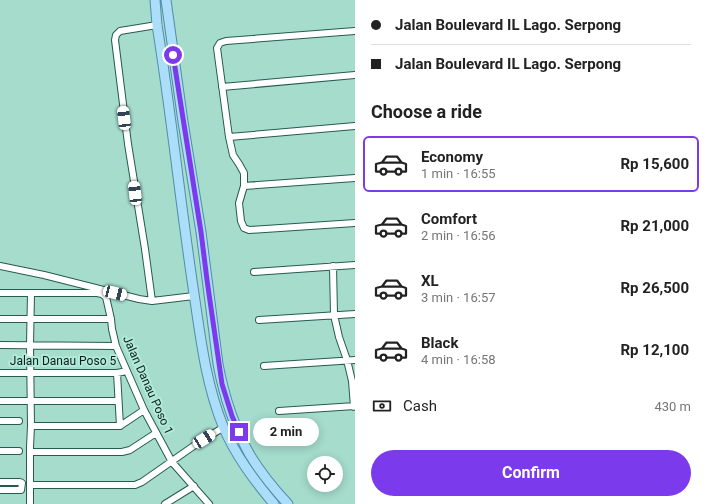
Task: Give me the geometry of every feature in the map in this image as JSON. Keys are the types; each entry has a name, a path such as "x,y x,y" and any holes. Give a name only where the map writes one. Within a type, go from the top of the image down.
{"main road":[{"path":"156,0 157,25 186,240 209,383 215,405 236,452 257,484 274,504"},
{"path":"166,0 222,384 234,423 250,454 259,469 288,504"},
{"path":"168,102 180,100"}],"street":[{"path":"152,301 128,144 115,40 116,34 120,31 157,25"},
{"path":"355,31 226,41 220,43 217,48 228,137 233,155 244,173 244,186 239,203 241,221 244,228 249,230 355,223"},
{"path":"222,87 355,75"},
{"path":"228,137 355,126"},
{"path":"244,186 355,178"},
{"path":"254,272 355,265"},
{"path":"0,266 139,299 152,301 194,296"},
{"path":"279,411 355,406 352,381 334,315 333,266"},
{"path":"0,293 31,293 30,504"},
{"name":"Jalan Danau Poso 1","path":"31,293 102,294 106,297 116,346 144,410 172,462 209,504"},
{"path":"258,320 355,314"},
{"path":"0,319 111,319"},
{"path":"0,345 116,346"},
{"path":"264,366 355,360"},
{"name":"Jalan Danau Poso 5","path":"0,373 117,373 127,371"},
{"path":"117,373 120,426"},
{"path":"0,401 118,401"},
{"path":"31,426 115,427 120,426 144,410"},
{"path":"0,421 19,421"},
{"path":"30,485 135,484 142,482 224,427"},
{"path":"30,452 122,452 130,450 156,433"},
{"path":"0,451 19,451"},
{"path":"0,482 20,482 22,484 21,490 0,490"},
{"path":"165,504 194,486"}],"route":[{"path":"173,55 201,232 218,364 222,384 234,423 239,432"}]}
